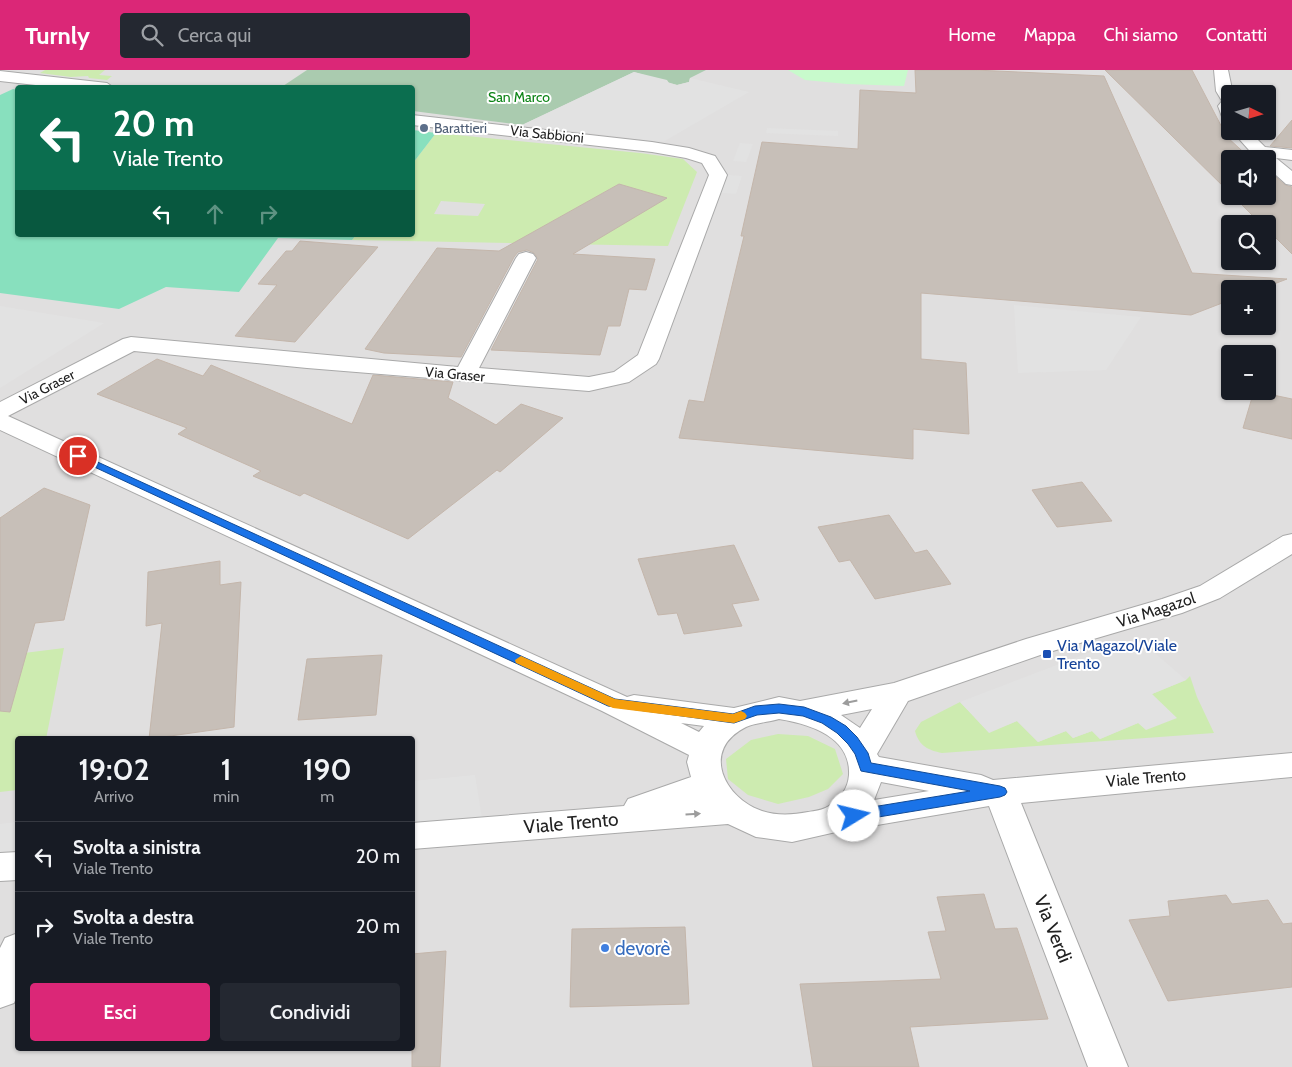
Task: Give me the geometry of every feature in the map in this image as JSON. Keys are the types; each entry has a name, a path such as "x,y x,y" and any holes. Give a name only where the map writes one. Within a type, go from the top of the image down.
{"street":[{"path":"1221,70 1223,85"},
{"path":"0,76 80,85"},
{"name":"Via Sabbioni","path":"415,120 652,147"},
{"path":"1249,140 1258,150"},
{"name":"Via Graser","path":"0,411 131,344 589,384 621,377 648,359 718,175 708,160 689,153 652,147"},
{"path":"1276,156 1292,155"},
{"path":"1276,166 1292,180"},
{"path":"465,374 526,258"},
{"path":"0,421 613,703 705,749"},
{"name":"Via Magazol","path":"804,711 896,693 1210,592 1292,542"},
{"path":"863,760 896,693"},
{"path":"613,703 734,719"},
{"path":"610,819 707,784 703,766 705,749 716,732 734,719 763,710 779,708 804,711 827,720 853,740 863,760"},
{"name":"Viale Trento","path":"836,819 855,804 864,787 863,760 1000,792"},
{"name":"Viale Trento","path":"707,784 730,811 755,824 783,829 811,828 836,819 1000,792 1292,765"},
{"name":"Via Verdi","path":"1000,792 1108,1067"},
{"name":"Viale Trento","path":"415,836 730,811"},
{"path":"0,867 15,866"},
{"path":"0,991 15,956"}],"shaded area":[{"path":"0,70 1292,70 1292,1067 0,1067"},
{"path":"634,72 667,80 669,83 677,85 689,82 690,78 749,92 663,142 522,125"},
{"path":"767,128 838,131 838,136 766,133"},
{"path":"740,143 753,144 746,162 733,161"},
{"path":"728,175 742,176 736,194 721,193"},
{"path":"1014,305 1141,317 1106,370 1018,373"},
{"path":"0,306 104,323 0,388"},
{"path":"1142,642 1186,680 1152,694 1177,718 1146,730 1138,723 1100,739 1092,731 1073,738 1066,731 1038,742 1017,721 989,733 960,702 1096,650 1103,657"},
{"path":"475,775 484,831 415,836 415,781"},
{"path":"15,822 15,866 0,867 0,824"}],"green space":[{"path":"45,70 105,70 99,75 112,76 107,80 89,78 88,76 71,77 40,73"},
{"name":"San Marco","path":"307,70 706,70 690,78 689,82 677,85 634,72 522,125 415,111 415,85 284,85"},
{"path":"788,70 908,70 904,86 805,80"},
{"path":"15,89 15,237 354,237 352,240 278,238 239,292 166,287 119,309 0,293 0,95"},
{"path":"415,130 436,133 415,160"},
{"path":"436,133 683,159 697,172 668,246 352,240 354,237 415,237 415,160","holes":["619,184 666,198 551,222","441,201 485,204 478,216 434,214"]},
{"path":"64,648 47,736 15,736 15,790 0,792 0,656"},
{"path":"1190,676 1197,697 1214,733 942,753 922,744 915,731 921,722 960,702 989,732 1017,721 1038,742 1066,731 1073,738 1092,731 1100,739 1138,723 1152,694 1186,680"},
{"path":"778,734 808,736 835,749 843,774 828,789 809,797 778,804 748,795 728,779 726,759 751,740"}],"building":[{"path":"915,70 975,70 1104,76 1192,273 1287,279 1276,283 1276,280 1221,280 1221,303 1191,315 921,293 921,359 966,363 969,434 913,429 913,459 679,438 689,400 704,402 744,236 741,236 762,142 858,149 860,90 916,93"},
{"path":"1105,70 1192,70 1221,126 1221,140 1230,140 1241,150 1221,150 1221,184"},
{"path":"1292,120 1292,148 1270,146"},
{"path":"1276,177 1285,185 1292,187 1292,254 1276,238 1276,215 1252,215 1242,205 1276,205"},
{"path":"619,184 667,198 573,254 655,259 646,290 629,289 620,326 608,326 600,355 491,350 538,259 534,253 527,250 518,252 514,257 461,357 384,353 365,349 437,248 499,251"},
{"path":"300,241 378,247 295,342 235,336 277,285 258,284 286,251 292,251"},
{"path":"157,359 203,376 211,365 352,424 373,375 453,382 448,398 496,425 521,404 563,418 500,472 497,470 408,539 304,493 300,496 253,476 261,471 178,434 187,428 97,394"},
{"path":"1276,396 1292,399 1292,439 1243,428 1251,400 1276,400"},
{"path":"1082,482 1112,521 1057,527 1032,490"},
{"path":"44,488 90,505 64,620 35,623 10,712 0,711 0,518"},
{"path":"889,515 915,553 927,550 951,584 875,599 850,560 839,562 818,527"},
{"path":"734,545 759,600 732,604 742,626 684,634 677,613 658,615 638,559"},
{"path":"220,561 220,585 241,582 234,727 170,736 149,736 162,623 146,626 148,572"},
{"path":"382,655 376,715 298,720 307,659"},
{"path":"984,894 995,929 1017,928 1048,1019 910,1027 919,1067 813,1067 800,984 941,979 928,932 946,931 937,897"},
{"path":"1226,895 1232,904 1268,900 1283,924 1292,923 1292,987 1168,1001 1129,920 1170,916 1168,901"},
{"path":"685,927 689,1004 570,1007 572,929"},
{"path":"446,951 440,1067 412,1067 412,1051 415,1051 415,954"}],"slow traffic":[{"path":"521,660 613,703 734,719 741,716"}],"place":[{"name":"Barattieri","path":"424,128"},
{"name":"Via Magazol/Viale Trento","path":"1047,654"},
{"name":"devorè","path":"605,948"}],"route":[{"path":"78,456 613,703 734,719 755,711 779,708 804,711 827,720 853,740 861,753 865,767 1000,792 854,816"}]}
